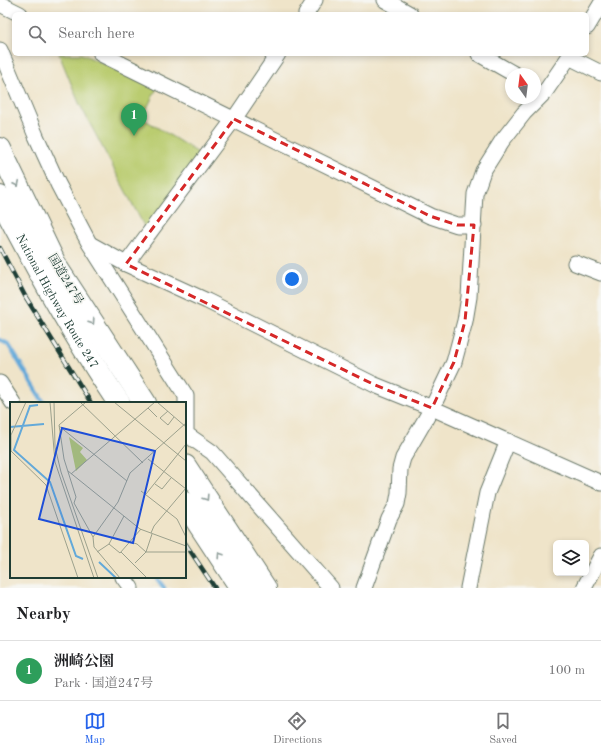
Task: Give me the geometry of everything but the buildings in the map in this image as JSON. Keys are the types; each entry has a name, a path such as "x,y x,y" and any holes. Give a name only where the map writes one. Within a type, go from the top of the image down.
{"highway":[{"name":"国道247号","path":"0,149 57,268 143,402"},
{"name":"National Highway Route 247","path":"0,197 57,305 118,402"},
{"path":"186,468 264,588"},
{"path":"186,504 241,588"}],"street":[{"path":"307,12 315,0"},
{"path":"385,0 406,12"},
{"path":"0,4 16,12"},
{"path":"589,25 601,4"},
{"path":"0,50 58,184 89,243 186,396 186,434 212,452 331,588"},
{"path":"105,56 430,216 457,225 474,225"},
{"path":"126,264 234,119 277,56"},
{"path":"482,56 505,69"},
{"path":"541,88 570,56 601,72"},
{"path":"364,588 389,519 397,504 400,469 403,458 432,408 454,362 465,321 469,297 476,194 483,171 502,141 530,104"},
{"path":"89,243 126,264 207,301 375,385 432,408 601,483"},
{"path":"575,263 601,273"},
{"path":"0,383 12,402"},
{"path":"468,588 488,493 508,441"},
{"path":"584,588 601,556"},
{"path":"125,578 131,588"}],"highlighted area":[{"path":"234,119 430,216 457,225 474,225 465,321 454,362 432,408 375,385 126,264"}],"green space":[{"path":"60,56 86,56 157,88 142,118 200,154 152,241 79,103"}],"waterway":[{"path":"0,340 8,344 43,402"},
{"path":"157,578 164,588"}],"railway":[{"path":"0,248 25,296 90,402"},
{"path":"186,544 215,588"}],"place":[{"name":"洲崎公園","path":"134,136"}]}
